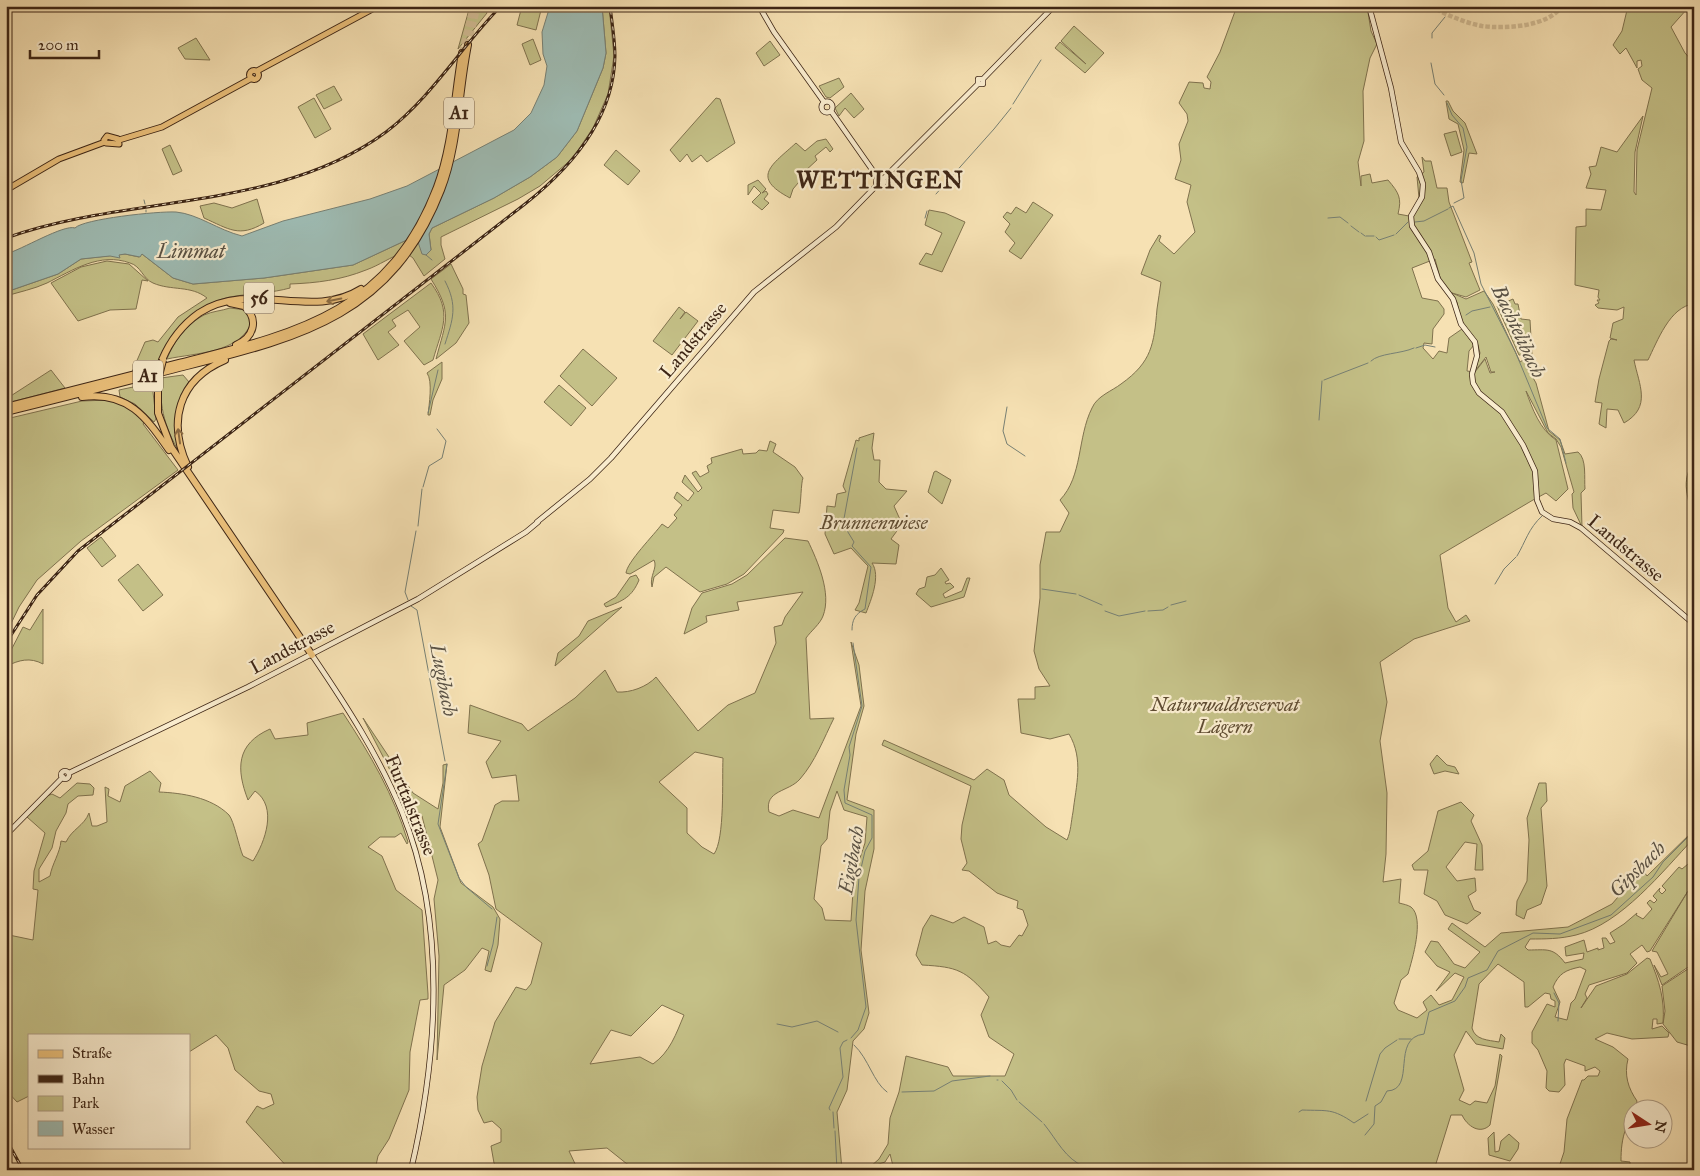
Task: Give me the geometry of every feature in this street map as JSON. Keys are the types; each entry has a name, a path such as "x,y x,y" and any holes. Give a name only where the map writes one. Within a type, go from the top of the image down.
{"highway":[{"name":"A1","path":"6,412 236,354 296,336 346,311 385,279 415,241 436,201 448,158 468,45"},
{"name":"A1","path":"6,407 276,337 317,322 349,303 377,279 407,244 429,204 448,158 462,53"},
{"name":"56","path":"163,360 169,345 183,327 196,315 217,304 252,297 305,302 330,301 351,295 377,279"},
{"path":"186,473 168,442 160,423 156,403 157,380 163,360 178,335 194,318 220,305 240,304 252,315 252,331 242,342 221,352"},
{"path":"223,524 190,472 182,450 178,430 179,412 185,394 198,376 212,366 236,354"},
{"path":"157,380 158,408 164,432 179,460 205,496"},
{"path":"61,398 97,396 117,399 132,406 145,418 223,524"},
{"name":"Furttalstrasse","path":"223,524 312,655"}],"main road":[{"path":"759,6 774,32 824,102 832,104 831,111 881,179 978,84 984,84 983,78 1054,6"},
{"name":"Landstrasse","path":"1369,6 1399,122 1401,142 1419,172 1423,184 1422,197 1411,216 1413,229 1429,252 1439,282 1452,299 1463,327 1475,342 1477,356 1472,374 1473,384 1479,393 1502,412 1529,456 1536,478 1538,503 1542,512 1548,517 1583,529 1694,624"},
{"path":"6,190 59,159 105,142 116,146 119,140 162,127 251,76 256,79 258,73 274,63 375,7"},
{"path":"824,102 823,110 831,111"},
{"name":"Landstrasse","path":"6,835 62,777 67,778 69,773 312,655 428,594 522,534 594,476 760,286 836,227 877,184 884,184 881,179"},
{"name":"Furttalstrasse","path":"312,655 360,728 394,794 416,852 427,903 433,956 433,1005 422,1108 411,1170"}],"green space":[{"path":"470,6 485,6 487,13 458,49"},
{"path":"522,6 542,6 536,30 517,25"},
{"path":"602,6 609,6 614,56 608,94 593,128 572,159 540,186 441,237 445,259 424,276 413,258 405,252 371,268 338,279 290,284 290,288 283,290 222,299 198,311 188,319 170,340 157,364 132,372 145,342 153,340 158,342 178,317 207,298 194,291 153,283 134,265 119,260 97,261 87,264 32,289 6,296 6,292 58,274 81,259 125,254 139,257 142,254 173,278 193,284 264,278 353,265 413,237 431,250 429,234 432,228 494,198 530,177 557,157 577,131 603,68 606,53"},
{"name":"Naturwaldreservat Lägern","path":"1237,6 1367,6 1371,31 1377,44 1370,58 1363,91 1364,141 1358,162 1361,186 1361,176 1370,174 1372,183 1388,180 1399,196 1398,214 1409,216 1419,198 1417,177 1424,172 1422,157 1425,161 1431,161 1437,188 1447,188 1449,202 1472,262 1469,263 1480,290 1466,297 1452,293 1466,299 1484,291 1493,304 1520,362 1528,357 1533,366 1528,369 1536,383 1549,431 1560,440 1565,454 1578,452 1583,459 1585,489 1581,493 1582,527 1573,508 1572,494 1574,492 1561,447 1556,439 1548,433 1526,391 1541,425 1550,436 1556,440 1568,489 1556,501 1546,493 1440,555 1448,608 1456,622 1466,615 1470,621 1414,639 1380,662 1387,702 1380,741 1387,793 1386,854 1383,882 1401,879 1399,903 1411,907 1415,912 1417,920 1416,939 1410,968 1408,974 1401,980 1394,1003 1398,1010 1417,1018 1427,1010 1423,1002 1431,995 1439,1005 1452,1000 1464,977 1455,973 1436,991 1450,972 1437,966 1425,952 1431,941 1438,942 1454,964 1465,968 1480,952 1448,929 1452,923 1485,947 1501,933 1568,927 1612,904 1642,869 1647,876 1694,830 1694,838 1655,880 1609,920 1593,929 1576,935 1530,939 1525,947 1528,950 1549,950 1557,954 1565,963 1583,959 1584,953 1566,956 1565,947 1584,940 1587,952 1604,948 1602,938 1606,938 1610,944 1615,942 1610,933 1637,913 1636,915 1643,919 1652,909 1647,903 1650,900 1654,903 1657,900 1653,896 1660,888 1659,891 1662,894 1666,890 1662,886 1679,867 1682,869 1694,859 1694,882 1689,889 1694,894 1694,963 1662,985 1654,965 1661,977 1668,974 1657,952 1652,951 1688,891 1650,951 1647,952 1642,945 1630,954 1637,963 1627,973 1589,985 1585,994 1587,998 1581,1008 1596,986 1627,974 1647,958 1650,959 1661,990 1663,1006 1663,1023 1657,1024 1657,1019 1653,1019 1652,1029 1662,1026 1669,1033 1668,1037 1632,1039 1607,1033 1595,1039 1613,1047 1628,1059 1626,1070 1628,1081 1635,1098 1622,1098 1621,1161 1630,1162 1630,1170 1558,1170 1564,1152 1567,1119 1582,1080 1588,1076 1598,1076 1600,1071 1595,1067 1585,1071 1585,1066 1566,1059 1564,1064 1565,1085 1559,1092 1549,1091 1546,1088 1547,1071 1538,1050 1532,1043 1532,1032 1547,1004 1555,1007 1555,1001 1551,999 1550,994 1545,993 1528,1007 1525,1007 1524,982 1498,964 1479,984 1472,1028 1476,1035 1486,1040 1499,1042 1501,1034 1505,1038 1503,1049 1476,1044 1466,1031 1454,1055 1464,1090 1459,1100 1470,1105 1475,1101 1487,1103 1495,1086 1500,1054 1502,1056 1490,1125 1482,1129 1474,1128 1467,1123 1462,1115 1451,1115 1434,1170 894,1170 890,1154 885,1162 870,1167 879,1159 888,1144 890,1118 899,1092 906,1056 948,1067 953,1076 1005,1076 1014,1054 989,1037 981,1015 989,997 981,988 967,976 953,969 922,965 916,955 923,928 931,915 953,923 964,917 984,927 988,944 996,941 1001,945 1010,947 1019,935 1022,936 1028,925 1023,910 1017,908 1018,901 997,893 969,871 962,870 967,863 961,839 962,825 971,786 882,745 884,740 974,780 987,769 1004,780 1009,795 1046,827 1067,840 1071,826 1078,773 1074,743 1069,734 1050,739 1021,733 1018,699 1035,699 1035,687 1050,686 1039,669 1034,651 1040,598 1040,565 1046,532 1060,532 1069,513 1060,500 1073,480 1087,420 1094,404 1131,376 1139,368 1150,351 1161,282 1141,274 1150,250 1159,235 1161,236 1159,241 1174,254 1195,232 1187,202 1191,185 1175,179 1181,160 1179,144 1188,121 1187,114 1179,103 1189,82 1203,83 1204,88 1210,89 1211,82 1207,77 1220,52","holes":["1435,259 1441,281 1457,302 1460,318 1478,345 1480,353 1475,371 1486,357 1491,372 1495,372 1490,373 1485,359 1475,372 1467,371 1469,351 1474,345 1462,329 1449,338 1447,353 1439,351 1433,359 1423,348 1424,343 1432,344 1433,329 1444,314 1444,309 1438,301 1422,298 1412,268","1580,967 1586,970 1575,999 1571,1003 1567,1020 1555,1017 1560,1002 1553,987 1555,982 1571,969"]},
{"path":"1628,6 1694,6 1694,12 1687,9 1671,27 1685,53 1694,63 1694,304 1686,306 1671,318 1648,360 1634,360 1640,387 1641,403 1633,417 1624,423 1618,410 1607,409 1606,428 1599,424 1602,403 1595,402 1609,341 1611,339 1617,340 1610,338 1613,323 1623,319 1624,307 1617,310 1598,308 1595,305 1599,303 1597,300 1600,300 1598,297 1599,290 1575,285 1576,227 1586,226 1586,209 1601,210 1606,190 1586,188 1591,174 1589,167 1596,166 1601,147 1617,152 1643,116 1635,152 1634,192 1636,195 1637,150 1652,88 1642,80 1638,69 1642,66 1641,60 1637,61 1637,68 1626,48 1620,54 1613,45 1622,31"},
{"path":"1074,26 1104,53 1085,73 1055,48 1060,42 1086,64 1061,41"},
{"path":"196,38 210,60 185,59 178,48"},
{"path":"533,39 541,60 530,65 522,44"},
{"path":"770,41 780,55 764,66 756,53"},
{"path":"839,78 844,87 830,98 826,97 819,86"},
{"path":"334,86 342,100 324,109 316,95"},
{"path":"851,93 864,109 854,118 845,108 839,116 835,108"},
{"path":"314,98 331,129 315,138 298,107"},
{"path":"716,98 720,99 735,143 707,162 701,155 692,162 687,154 680,162 670,150"},
{"path":"1446,101 1448,101 1453,111 1465,123 1477,154 1469,153 1463,183 1460,182 1464,150 1458,124 1449,119"},
{"path":"1456,131 1462,152 1451,156 1444,134"},
{"path":"826,139 833,149 830,152 826,147 815,156 817,160 804,172 804,176 793,189 790,198 771,184 768,177 769,171 779,158 796,143 805,151 817,141"},
{"path":"170,145 182,171 173,175 162,149"},
{"path":"616,150 640,171 628,185 604,165"},
{"path":"758,180 766,189 762,193 766,191 768,194 764,199 769,203 762,210 752,202 761,193 754,186 748,195 748,185"},
{"path":"257,199 264,223 255,228 241,231 220,226 204,218 200,206 214,203 232,208"},
{"path":"1033,202 1053,215 1021,259 1009,251 1015,243 1005,232 1010,224 1003,217 1007,212 1011,214 1016,207 1026,213"},
{"path":"929,210 945,213 965,222 942,272 919,264 926,253 932,255 942,233 925,225"},
{"path":"107,261 129,264 148,281 142,280 136,309 110,310 78,321 51,283 81,267"},
{"path":"451,264 463,289 463,294 466,295 469,323 456,343 436,359 446,318 442,301 431,279"},
{"path":"431,283 438,294 444,312 444,321 433,360 424,365 404,341 420,327 408,310 392,320 396,326 388,332 399,345 378,360 363,334"},
{"path":"1513,299 1515,304 1518,304 1521,319 1530,320 1532,355 1519,355 1497,306"},
{"path":"679,307 685,312 680,319 686,312 698,321 672,355 653,341"},
{"path":"230,308 246,310 251,323 245,333 237,340 215,350 167,359 177,340 198,318"},
{"path":"583,349 617,378 592,406 560,376"},
{"path":"442,362 442,379 433,400 430,415 428,415 430,387 427,373"},
{"path":"51,370 65,388 7,403 6,399"},
{"path":"183,375 189,382 179,403 175,423 178,442 186,464 166,424 161,391 161,378"},
{"path":"152,383 156,419 154,422 135,404 120,397 119,390"},
{"path":"559,385 586,408 571,426 544,402"},
{"path":"109,400 125,405 145,421 143,424 178,470 81,541 37,580 19,607 6,634 6,419 82,401"},
{"name":"Brunnenwiese","path":"874,433 872,448 874,460 880,460 879,482 886,489 907,491 894,506 902,524 891,539 899,545 896,564 872,563 876,574 866,613 855,610 859,603 868,566 851,548 834,554 825,534 827,506 835,507 837,494 846,492 843,486 856,440 859,441 859,438"},
{"path":"770,441 776,444 773,452 795,467 803,478 799,513 773,510 770,528 784,530 783,533 744,574 727,584 700,592 666,567 654,577 652,587 654,560 630,574 626,573 631,562 662,524 668,528 677,518 674,515 682,505 674,498 677,492 688,501 694,493 682,482 685,475 698,492 702,488 692,473 696,471 700,477 709,472 707,466 712,463 711,458 742,449 743,454 756,453 759,450 767,451"},
{"path":"1694,462 1694,520 1686,483 1687,476"},
{"path":"936,471 951,480 942,504 928,492 934,472"},
{"path":"101,537 116,556 102,567 87,548"},
{"path":"785,538 808,541 822,577 826,597 822,619 806,638 810,719 834,718 810,765 800,779 770,799 768,805 769,812 779,816 793,810 819,818 861,706 851,642 859,665 864,706 856,734 847,800 874,810 874,849 865,891 861,950 869,1013 864,1029 853,1041 847,1090 837,1112 842,1170 645,1170 627,1164 607,1148 569,1151 578,1170 499,1170 494,1163 491,1146 501,1142 501,1129 492,1121 484,1123 478,1110 477,1097 482,1066 495,1022 516,987 526,990 531,984 542,943 496,909 489,875 478,844 482,841 495,805 502,801 519,801 516,775 492,778 486,762 501,741 468,733 470,705 522,724 528,731 575,698 605,670 617,692 638,689 656,677 698,731 728,705 755,693 776,643 774,627 782,625 785,617 803,592 737,602 739,610 706,616 707,622 684,634 692,608 702,593 732,584 747,575","holes":["695,752 723,758 720,836 714,854 702,847 687,833 687,808 659,782","837,791 844,810 867,817 865,843 854,876 851,921 825,920 822,908 814,899 821,846 827,839 830,811","662,1005 684,1015 668,1048 653,1064 640,1057 590,1064 611,1030 631,1036"]},
{"path":"138,564 163,595 143,611 118,580"},
{"path":"941,568 949,580 945,582 946,584 950,583 954,587 943,594 945,598 962,591 967,578 970,578 964,597 931,607 916,594 919,589 925,587 927,577 935,575"},
{"path":"636,575 639,580 633,591 622,600 606,607 604,604 616,597 630,577"},
{"path":"622,607 555,666 558,653 579,636 588,621"},
{"path":"43,609 43,664 25,660 7,666 6,660 23,627 30,630"},
{"path":"343,713 363,744 396,808 408,842 407,844 401,833 395,837 380,837 368,847 382,856 396,890 422,910 428,999 420,1000 410,1052 409,1090 389,1139 378,1156 375,1170 290,1170 246,1122 257,1106 263,1109 274,1104 271,1094 259,1091 235,1070 228,1048 216,1035 190,1051 190,1034 28,1034 28,1096 17,1102 6,1090 6,943 9,935 33,940 38,890 33,889 34,871 45,833 27,817 42,798 52,794 60,798 77,783 90,784 94,788 93,795 78,796 68,804 66,813 56,831 52,848 39,869 39,882 50,876 61,841 66,842 89,813 92,826 107,822 105,787 109,789 108,796 120,802 125,786 150,771 161,783 159,792 196,797 214,804 229,815 243,856 253,861 265,835 268,815 262,798 255,791 248,800 244,789 241,768 245,750 259,735 270,729 275,739 308,735 307,723"},
{"path":"363,718 413,793 438,809 443,783 443,765 447,764 440,827 461,883 493,907 500,919 498,945 491,972 485,970 489,951 482,948 465,970 444,985 437,1060 439,956 434,899 438,880 422,816 410,803 392,774"},
{"path":"1437,755 1447,765 1455,767 1459,774 1445,771 1434,774 1430,764"},
{"path":"1539,783 1546,783 1547,801 1541,808 1547,886 1541,904 1527,910 1524,919 1516,915 1517,901 1527,881 1529,840 1527,818"},
{"path":"1461,802 1474,815 1471,821 1482,845 1483,870 1475,870 1477,844 1465,842 1446,867 1457,881 1475,878 1476,891 1468,896 1474,910 1481,913 1467,924 1445,915 1437,901 1424,894 1428,870 1414,870 1412,865 1428,851 1438,811"},
{"path":"1694,965 1694,1047 1677,1042 1663,1024 1665,1011 1662,986"},
{"path":"1494,1132 1495,1152 1499,1151 1501,1141 1509,1134 1519,1143 1518,1149 1510,1161 1489,1155 1488,1138"}],"water":[{"name":"Limmat","path":"550,6 602,6 606,53 603,68 577,131 557,157 530,177 494,198 432,228 429,234 431,250 426,255 422,254 417,239 413,237 353,265 264,278 193,284 173,278 142,254 140,257 125,254 119,255 120,258 110,256 81,259 58,274 6,292 6,254 52,233 106,219 138,214 176,212 184,213 242,236 283,221 370,199 407,186 514,130 531,113 544,85 547,66 543,54 542,32"}],"waterway":[{"name":"Bachtelibach","path":"1432,38 1432,33 1445,17"},
{"path":"1013,104 1041,60"},
{"name":"Bachtelibach","path":"1431,63 1435,84 1444,95"},
{"name":"Bachtelibach","path":"1447,103 1452,115 1463,128 1467,147 1461,180 1464,198 1454,203"},
{"path":"936,194 1011,108"},
{"path":"144,200 145,204"},
{"name":"Bachtelibach","path":"1449,208 1453,206 1474,253 1481,284 1515,351 1547,428 1560,439 1566,463"},
{"path":"1415,222 1424,221 1448,209"},
{"path":"925,218 927,211"},
{"path":"1328,218 1340,217 1348,223"},
{"path":"1396,234 1408,222"},
{"path":"1351,226 1359,232"},
{"path":"1361,233 1365,236"},
{"path":"1376,237 1379,240 1394,235"},
{"path":"1366,236 1374,236"},
{"name":"Lugibach","path":"426,255 432,260"},
{"name":"Lugibach","path":"445,281 452,298 453,312 445,344"},
{"path":"1466,315 1472,311 1490,307"},
{"path":"1416,348 1425,345 1435,347"},
{"path":"1371,361 1379,356 1414,348"},
{"path":"1324,380 1368,363"},
{"name":"Lugibach","path":"428,413 438,370"},
{"path":"1319,420 1322,381"},
{"path":"1007,407 1003,431 1007,444 1025,456"},
{"name":"Lugibach","path":"423,487 429,466 442,458 446,441 437,429"},
{"name":"Eigibach","path":"852,630 855,618 865,609 871,567 852,546 854,542 843,524 857,448"},
{"name":"Lugibach","path":"418,526 422,489"},
{"path":"1517,556 1530,530 1542,516"},
{"name":"Lugibach","path":"408,600 405,592 416,531"},
{"path":"1495,584 1504,569 1516,557"},
{"path":"1042,589 1076,594"},
{"path":"1079,595 1102,605"},
{"path":"1171,605 1186,601"},
{"name":"Lugibach","path":"411,606 417,610 445,761"},
{"path":"1148,611 1163,610 1168,607"},
{"path":"1105,611 1119,616 1145,611"},
{"name":"Eigibach","path":"851,1038 858,1030 866,1007 856,920 859,877 865,851 872,838 872,815 845,803 844,790 850,755 849,747 862,706 853,643"},
{"name":"Lugibach","path":"447,764 438,824 459,878 466,887 492,909"},
{"name":"Gipsbach","path":"1365,1135 1374,1124 1375,1106 1381,1102 1387,1091 1396,1088 1401,1082 1408,1044 1414,1038 1424,1034 1429,1012 1455,1001 1465,987 1468,978 1487,970 1498,951 1533,933 1560,934 1611,915 1653,877 1663,862 1694,831"},
{"name":"Lugibach","path":"487,966 497,917"},
{"path":"1554,993 1559,1003 1558,1021"},
{"path":"777,1024 792,1027 817,1021 838,1032"},
{"name":"Gipsbach","path":"1399,1039 1411,1039"},
{"name":"Eigibach","path":"830,1110 829,1108 843,1077 840,1048 843,1042 847,1040"},
{"name":"Gipsbach","path":"1366,1101 1380,1054 1397,1040"},
{"path":"854,1045 864,1057 882,1088 887,1092"},
{"path":"902,1092 934,1091 952,1081 990,1076"},
{"path":"1002,1081 1017,1100"},
{"path":"1019,1102 1042,1122"},
{"path":"1299,1112 1302,1110 1330,1111 1354,1123 1368,1114"},
{"name":"Eigibach","path":"833,1112 834,1128"},
{"path":"1044,1124 1067,1154 1078,1164 1085,1167"},
{"name":"Eigibach","path":"835,1131 837,1170"},
{"path":"894,1165 906,1170"},
{"path":"824,1170 831,1168"},
{"path":"866,1170 873,1168"}],"tunnel":[{"path":"462,53 473,6"},
{"path":"468,45 478,6"},
{"path":"1431,6 1469,23 1502,27 1514,27 1537,22 1555,13 1562,6"}],"railway":[{"path":"6,238 53,224 102,214 250,189 298,176 344,158 386,132 403,118 432,88 501,6"},
{"path":"6,643 37,595 78,551 525,204 559,174 587,139 607,100 613,79 615,56 610,6"},
{"path":"6,1139 23,1170"}],"district":[{"name":"WETTINGEN","path":"880,180"}]}
